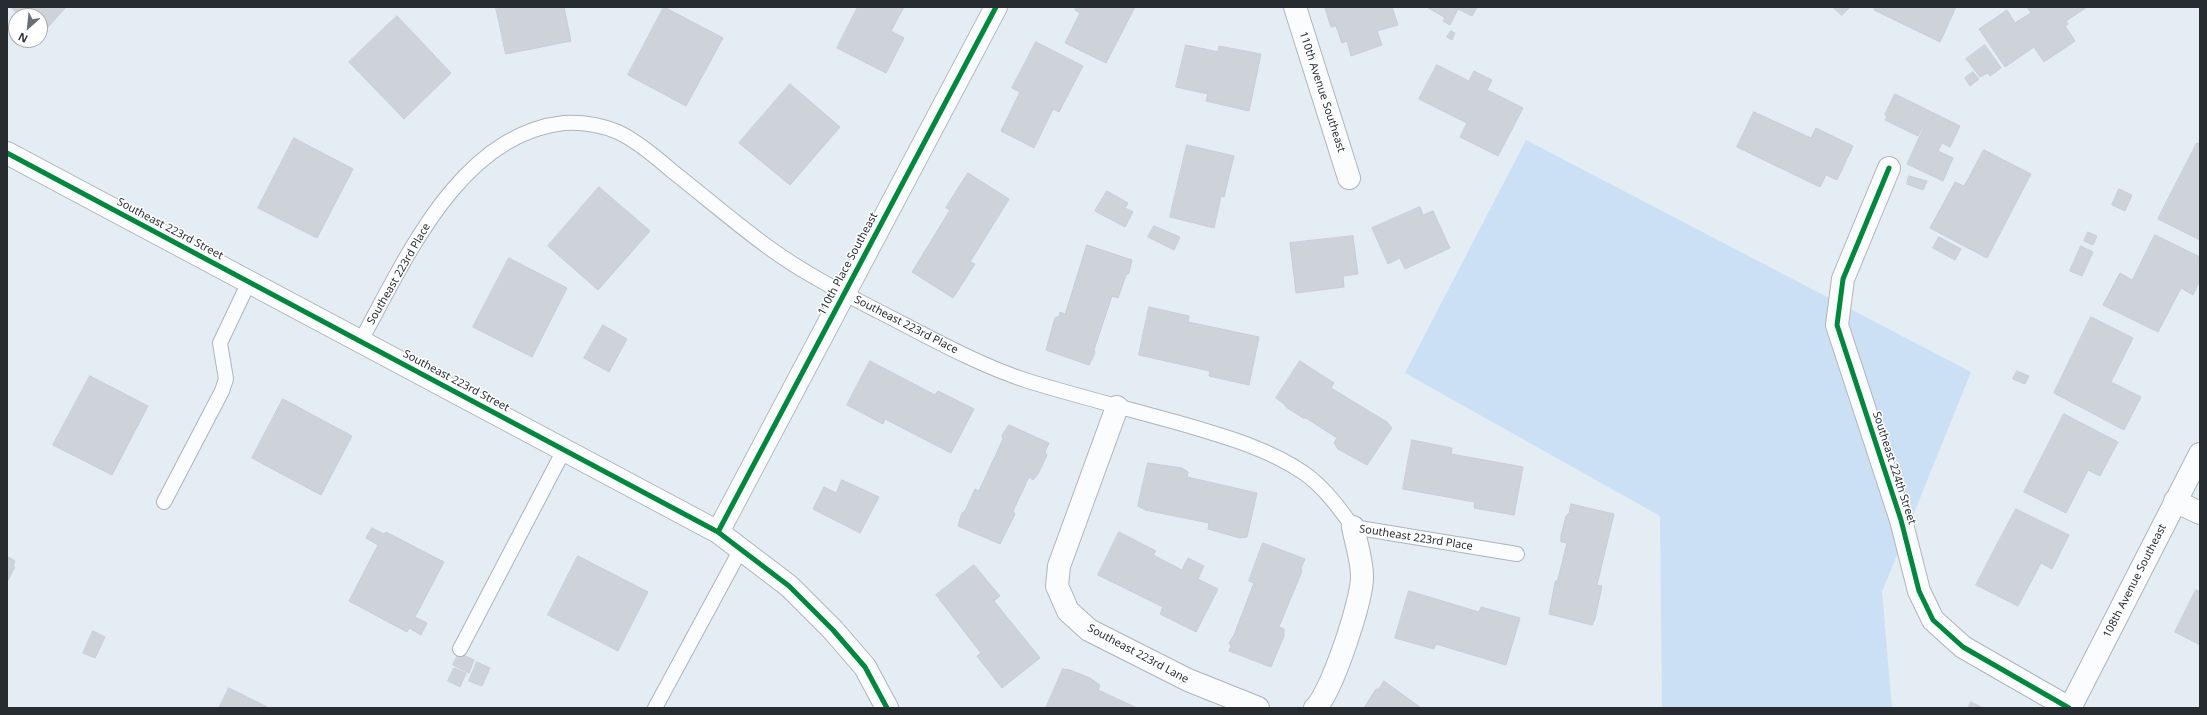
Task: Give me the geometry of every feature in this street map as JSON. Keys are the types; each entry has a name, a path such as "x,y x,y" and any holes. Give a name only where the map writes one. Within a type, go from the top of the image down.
{"street":[{"name":"110th Place Southeast","path":"718,532 996,7"},
{"name":"110th Avenue Southeast","path":"1295,7 1349,178"},
{"name":"Southeast 223rd Street","path":"7,153 718,532 789,586 833,630 865,667 887,708"},
{"name":"Southeast 224th Street","path":"1889,168 1843,279 1837,325 1901,520 1919,591 1933,620 1963,647 2069,708"},
{"name":"Southeast 223rd Lane","path":"1118,407 1058,566 1057,586 1068,611 1089,630 1117,645 1188,680 1258,708"},
{"name":"108th Avenue Southeast","path":"2069,708 2200,454"},
{"path":"2175,501 2200,513"},
{"path":"1315,708 1326,692 1356,613 1362,576 1353,527"}],"lane":[{"name":"Southeast 223rd Place","path":"360,342 415,243 473,166 508,141 541,127 568,123 594,124 619,133 652,154 769,248 844,293 953,350 1024,380 1225,437 1267,452 1305,474 1331,497 1353,527 1517,554"},
{"path":"164,502 222,391 226,379 220,343 249,282"},
{"path":"460,649 564,450"},
{"path":"655,708 741,549"}],"shaded area":[{"path":"1526,140 1971,372 1882,592 1892,708 1662,708 1660,516 1405,373"}],"building":[{"path":"11,7 66,7 48,27 48,8"},
{"path":"496,7 564,7 571,41 506,54"},
{"path":"664,7 723,38 686,106 628,75"},
{"path":"858,7 904,7 891,31 904,38 886,73 837,48"},
{"path":"1077,7 1135,7 1106,63 1065,43 1080,13 1075,10"},
{"path":"1392,7 1398,25 1377,31 1382,45 1351,56 1347,41 1342,43 1336,26 1331,27 1325,8"},
{"path":"1427,7 1477,7 1472,16 1458,9 1450,25 1443,21 1445,18"},
{"path":"1833,7 1850,7 1842,15"},
{"path":"1876,7 1956,7 1940,42 1874,10"},
{"path":"2027,7 2087,7 2066,21 2068,24 2065,26 2075,41 2044,62 2034,47 2005,67 1979,29 2007,10 2015,23 2031,13"},
{"path":"397,16 451,73 404,119 349,62"},
{"path":"1451,31 1455,33 1452,40 1447,37"},
{"path":"1036,42 1083,66 1059,112 1053,109 1034,148 1001,131 1020,92 1012,88"},
{"path":"1186,45 1218,52 1219,46 1261,54 1249,111 1206,101 1208,94 1176,87"},
{"path":"1985,45 2001,68 1990,76 1988,73 1980,77 1966,59"},
{"path":"1437,65 1469,81 1474,71 1492,80 1487,90 1523,108 1498,156 1460,137 1467,123 1419,99"},
{"path":"1973,72 1979,79 1970,86 1965,78"},
{"path":"790,84 840,127 790,185 739,143"},
{"path":"1895,94 1960,126 1950,147 1942,143 1938,151 1953,158 1943,181 1907,164 1924,127 1923,126 1918,136 1885,120 1887,117 1885,115"},
{"path":"1754,112 1811,138 1816,128 1853,146 1837,180 1826,175 1820,187 1737,147"},
{"path":"294,138 353,169 317,238 258,208"},
{"path":"2197,143 2200,144 2200,240 2158,219"},
{"path":"1187,145 1234,156 1224,197 1221,196 1214,228 1170,217"},
{"path":"1984,150 2031,174 1987,258 1930,228 1955,182 1964,186"},
{"path":"968,173 1009,199 970,262 975,264 953,298 912,272 950,210 946,208"},
{"path":"1909,176 1927,181 1923,190 1907,184"},
{"path":"599,187 650,231 598,290 548,246"},
{"path":"2119,189 2132,195 2125,211 2112,205"},
{"path":"1107,191 1128,203 1125,208 1133,212 1125,227 1095,211"},
{"path":"1420,207 1423,215 1433,211 1450,248 1405,269 1400,258 1388,264 1372,228"},
{"path":"1154,226 1180,237 1174,250 1148,237"},
{"path":"2088,232 2097,236 2093,245 2084,241"},
{"path":"2155,235 2200,257 2200,280 2193,295 2181,288 2158,332 2103,305 2120,273 2132,280"},
{"path":"1353,236 1358,274 1343,276 1344,287 1296,293 1290,243"},
{"path":"1939,237 1961,249 1955,260 1933,248"},
{"path":"1087,245 1132,260 1129,273 1126,275 1118,298 1112,296 1094,350 1095,353 1089,365 1046,350 1055,318 1059,316 1060,312 1065,314"},
{"path":"2081,246 2093,252 2082,276 2070,271"},
{"path":"509,258 567,288 532,357 473,327"},
{"path":"1149,307 1189,316 1188,322 1259,337 1249,385 1209,376 1210,371 1139,355"},
{"path":"2091,317 2133,338 2111,382 2141,397 2124,430 2054,393"},
{"path":"603,325 627,339 609,372 584,358"},
{"path":"870,361 935,395 938,391 974,409 951,453 885,419 883,424 847,405"},
{"path":"1300,361 1334,383 1331,388 1387,422 1392,428 1367,465 1338,449 1334,443 1337,438 1286,407 1276,398"},
{"path":"2017,371 2029,376 2025,384 2013,379"},
{"path":"90,376 148,406 112,475 53,445"},
{"path":"283,399 352,436 321,495 252,458"},
{"path":"2064,414 2118,442 2100,476 2088,470 2066,513 2024,492"},
{"path":"1009,425 1049,443 1045,452 1047,455 1038,474 1033,480 1029,477 1013,511 1015,514 1000,544 958,526 962,513 965,511 975,489 979,491 1003,439 1002,436"},
{"path":"1412,440 1452,448 1451,454 1523,467 1514,515 1474,508 1475,502 1403,489"},
{"path":"1148,463 1182,468 1188,472 1187,477 1257,493 1247,537 1240,538 1208,529 1209,523 1145,510 1138,506"},
{"path":"842,480 879,497 860,533 813,509 824,487 836,493"},
{"path":"1571,504 1614,514 1597,585 1602,586 1595,619 1592,625 1549,614 1555,582 1558,579 1567,543 1561,542 1561,535"},
{"path":"2016,509 2069,535 2052,569 2041,563 2018,606 1976,585"},
{"path":"372,528 384,534 386,532 444,562 415,617 427,623 421,635 409,628 407,632 349,601 378,545 366,538"},
{"path":"1119,532 1156,551 1153,555 1182,570 1188,558 1204,566 1198,579 1218,589 1196,632 1160,614 1163,607 1098,575"},
{"path":"1263,543 1305,559 1301,568 1302,571 1279,627 1284,629 1284,636 1271,667 1229,651 1231,646 1229,643 1234,635 1254,583 1249,581"},
{"path":"7,556 15,561 13,566 15,567 7,582"},
{"path":"578,556 648,592 618,651 548,615"},
{"path":"974,565 1000,596 994,601 1040,658 1002,688 977,656 981,653 936,595"},
{"path":"2196,590 2200,592 2200,645 2175,632"},
{"path":"1409,591 1479,612 1481,607 1520,618 1506,665 1436,644 1434,649 1395,638"},
{"path":"93,631 105,637 95,658 83,653"},
{"path":"459,653 474,660 469,673 453,665"},
{"path":"477,662 490,668 482,686 469,681"},
{"path":"454,668 466,673 460,687 448,681"},
{"path":"1063,669 1070,670 1090,678 1100,685 1098,690 1137,708 1046,708"},
{"path":"1384,681 1421,708 1364,708 1376,689 1379,689"},
{"path":"229,688 269,708 219,708"},
{"path":"1971,702 1983,708 1968,708"}],"cycle path":[{"path":"718,532 996,7"},
{"path":"7,153 718,532 789,586 833,630 865,667 887,708"},
{"path":"1889,168 1843,279 1837,325 1901,520 1919,591 1933,620 1963,647 2069,708"}]}
